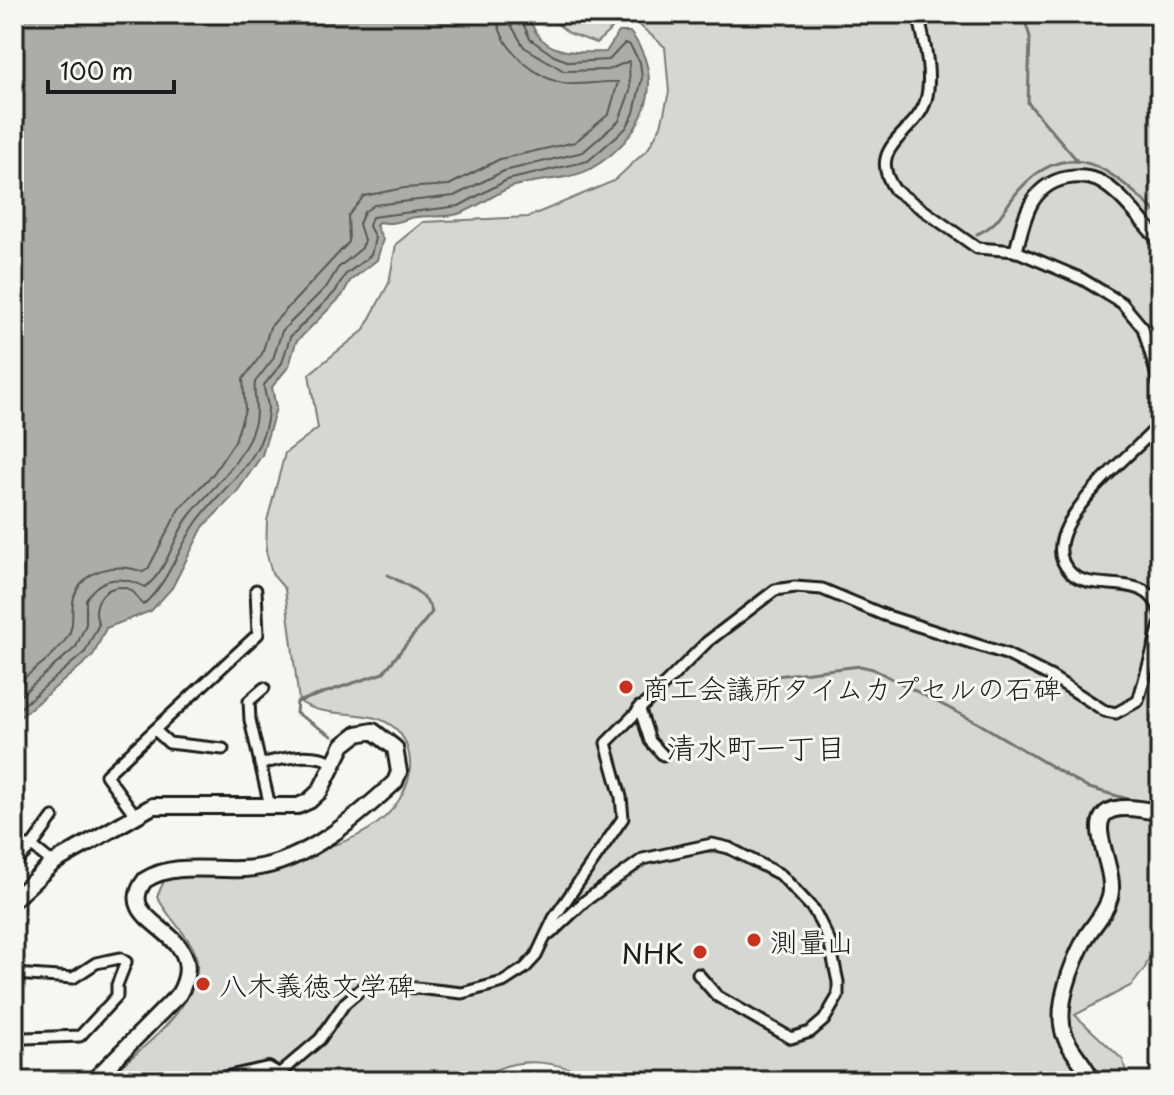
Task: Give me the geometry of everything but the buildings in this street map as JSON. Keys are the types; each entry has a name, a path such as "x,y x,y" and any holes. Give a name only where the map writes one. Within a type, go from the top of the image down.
{"main road":[{"path":"14,899 53,863 153,806 298,806 320,791 343,745 357,734 373,731 395,748 399,772 382,794 316,844 285,860 255,868 161,872 145,880 139,888 139,909 179,944 187,960 187,976 179,994 93,1081"},
{"path":"1092,1081 1070,1046 1062,1019 1073,965 1110,901 1113,884 1100,844 1099,827 1106,816 1118,810 1160,813"},
{"path":"218,1081 255,1070 283,1077"}],"street":[{"path":"918,14 927,72 926,102 887,154 884,166 887,179 895,190 977,248 1016,251 1082,279 1122,303 1143,328 1160,387"},
{"path":"1016,251 1032,200 1048,185 1071,176 1097,180 1116,193 1160,241"},
{"path":"1160,424 1088,494 1073,514 1062,538 1063,563 1073,575 1145,590 1155,598 1160,612"},
{"path":"283,1077 320,1039 345,1003 366,985 462,993 478,991 525,968 545,939 554,918 623,818 621,797 606,743 639,707 744,612 775,590 795,587 822,589 884,615 1006,654 1052,677 1105,711 1116,713 1138,701 1160,625"},
{"path":"135,815 106,775 259,640 256,590"},
{"path":"264,688 249,701 270,806"},
{"path":"639,707 650,741 663,755"},
{"path":"155,730 169,743 223,749"},
{"path":"260,764 292,756 320,756 333,762"},
{"path":"14,864 53,817"},
{"path":"545,939 585,901 643,859 712,844 729,848 781,875 799,891 829,940 838,996 817,1026 791,1038 717,996 698,974"},
{"path":"14,846 32,846 53,863"},
{"path":"14,974 73,978 96,963 120,958 126,962 117,985 117,996 80,1036 25,1038 14,1042"}],"shaded area":[{"path":"545,14 599,14 614,18 617,14 1160,14 1160,221 1153,226 1160,230 1160,929 1145,968 1132,985 1075,1015 1123,1060 1128,1081 606,1081 556,1065 524,1063 492,1071 476,1081 300,1081 281,1074 261,1081 102,1081 152,1040 184,1003 194,984 197,965 192,946 157,896 165,879 195,870 303,853 337,844 368,830 392,810 408,781 407,747 397,730 387,722 362,715 323,711 299,701 285,589 272,574 266,551 267,521 285,453 318,428 309,374 363,331 389,283 396,244 423,222 528,217 614,181 648,149 661,126 669,92 665,47 631,18 615,26 596,43 569,33"}],"water":[{"path":"14,14 524,14 544,41 568,51 606,52 619,32 630,32 642,51 648,70 649,89 637,125 610,156 592,168 574,175 509,188 454,215 378,222 376,226 383,239 377,260 350,281 342,296 296,342 289,366 272,387 276,408 262,455 236,493 203,527 172,588 151,611 106,628 93,656 14,722"}],"waterway":[{"path":"1023,14 1030,37 1028,103 1076,159"},
{"path":"977,234 997,220 1019,190 1039,172 1058,163 1076,161 1110,174 1160,216"},
{"path":"332,736 296,713 297,702 383,673 432,612 420,594 388,575"},
{"path":"717,691 742,680 860,666 873,669 978,723 1086,787 1145,804"},
{"path":"703,851 720,852"}],"place":[{"name":"商工会議所タイムカプセルの石碑","path":"626,687"},
{"name":"測量山","path":"754,940"},
{"name":"NHK","path":"700,952"},
{"name":"八木義徳文学碑","path":"203,984"}],"district":[{"name":"清水町一丁目","path":"756,746"}]}
